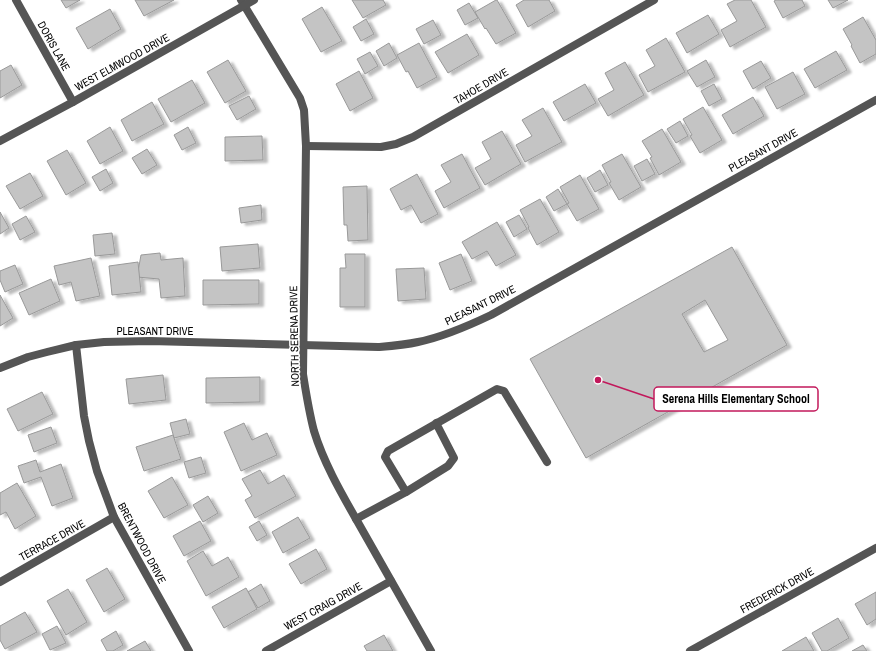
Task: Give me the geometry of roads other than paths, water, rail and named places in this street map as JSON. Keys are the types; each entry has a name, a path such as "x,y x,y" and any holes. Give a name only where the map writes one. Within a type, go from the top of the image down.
{"street":[{"name":"DORIS LANE","path":"16,0 73,102"},
{"name":"WEST ELMWOOD DRIVE","path":"0,141 73,102 242,3 254,0"},
{"name":"TAHOE DRIVE","path":"306,146 381,147 396,144 412,137 654,0"},
{"name":"NORTH SERENA DRIVE","path":"242,3 300,98 304,110 306,146 303,374 314,431 332,473 431,651"},
{"name":"PLEASANT DRIVE","path":"0,368 28,357 76,345 104,342 150,341 378,346 419,342 438,337 498,311 876,100"},
{"name":"BRENTWOOD DRIVE","path":"76,345 84,416 97,471 114,517 189,651"},
{"path":"406,492 385,457 388,451 497,389 504,391 547,462"},
{"path":"356,518 406,492 448,466 454,458 436,424"},
{"name":"TERRACE DRIVE","path":"0,582 114,517"},
{"name":"FREDERICK DRIVE","path":"690,651 876,548"},
{"name":"WEST CRAIG DRIVE","path":"266,651 391,581"}],"place":[{"name":"Serena Hills Elementary School","path":"598,380"}]}
